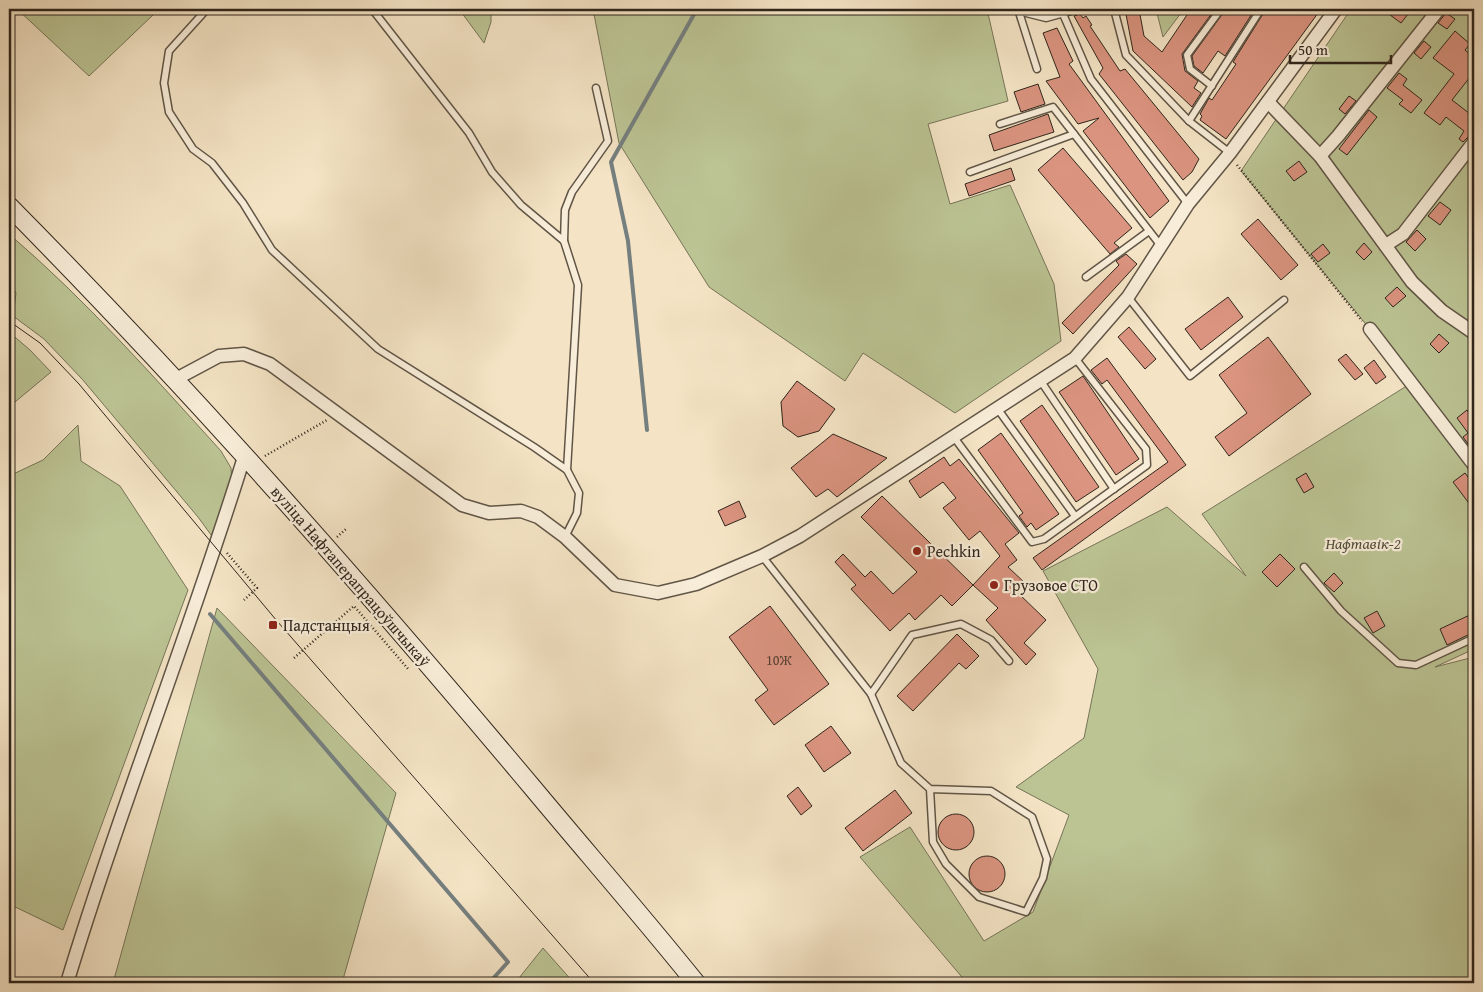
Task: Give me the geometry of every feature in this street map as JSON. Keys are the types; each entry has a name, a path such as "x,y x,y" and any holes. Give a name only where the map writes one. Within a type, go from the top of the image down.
{"main road":[{"name":"вуліца Нафтаперапрацоўшчыкаў","path":"9,206 176,379 249,459 408,640 696,983"}],"street":[{"path":"176,379 219,356 244,354 270,364 462,504 489,512 521,511 538,517 565,537 615,585 658,593 696,584 762,556 800,536 1075,358 1128,296 1188,204 1230,153 1336,9"},
{"path":"1320,156 1439,9"},
{"path":"1268,102 1320,156 1412,282 1442,310 1473,327"},
{"path":"1386,245 1403,234 1474,142"},
{"path":"1370,329 1474,465"},
{"path":"67,983 97,884 249,459"}],"lane":[{"path":"207,9 169,51 164,83 168,112 193,149 212,164 233,190 272,250 378,349 534,447 567,470 579,493 577,513 565,537"},
{"path":"372,9 469,133 492,172 520,204 564,241"},
{"path":"1018,10 1046,18 1079,9"},
{"path":"1114,9 1126,55 1189,121 1230,153"},
{"path":"1212,86 1190,69 1187,55 1221,9"},
{"path":"1189,121 1261,9"},
{"path":"1018,10 1037,69"},
{"path":"1063,14 1091,79 1188,204"},
{"path":"567,470 578,285 564,241 565,210 572,192 608,141 596,88"},
{"path":"1000,124 1053,107 1161,246"},
{"path":"970,172 1074,134"},
{"path":"1086,276 1149,231"},
{"path":"1128,296 1190,376 1284,300"},
{"path":"953,436 1032,542 1044,539 1147,465 1146,449 1075,358"},
{"path":"1040,380 1114,489"},
{"path":"997,408 1075,516"},
{"path":"762,556 871,694 901,763 930,789 992,791 1032,817 1047,859 1043,878 1026,912 979,897 946,864 933,842 930,789"},
{"path":"1304,567 1341,610 1398,663 1416,665 1474,638"},
{"path":"871,694 912,635 961,624 991,640 1009,661"}],"path":[{"path":"1230,153 1241,171 1370,329"},
{"path":"249,459 339,413"},
{"path":"218,542 257,588 244,600"},
{"path":"294,658 354,606 409,670"}],"green space":[{"path":"17,9 150,9 154,14 89,76"},
{"path":"459,9 491,9 491,22 484,43"},
{"path":"593,9 987,9 1008,101 928,124 950,204 1010,185 1054,284 1061,341 955,413 863,353 845,381 709,287 619,143"},
{"path":"1156,9 1184,9 1163,37"},
{"name":"Нафтавік-2","path":"1351,9 1474,9 1474,649 1435,667 1474,657 1474,983 967,983 860,857 910,827 984,941 1033,912 1069,815 1016,787 1084,738 1098,669 1043,571 1167,507 1246,576 1202,514 1413,382 1241,171"},
{"path":"9,234 92,312 221,451 231,468 232,482 214,539 198,517 82,379 44,339 13,316 16,293 9,280"},
{"path":"9,332 51,372 9,407"},
{"path":"78,425 81,461 120,486 188,590 63,930 9,904 9,476 43,460"},
{"path":"217,608 396,793 342,983 113,983"},
{"path":"543,948 574,983 515,983"}],"building":[{"path":"1125,9 1139,9 1144,36 1162,52 1191,9 1215,9 1182,54 1185,71 1198,81 1194,88 1201,93 1192,107 1133,51"},
{"path":"1226,9 1255,9 1225,56 1218,51 1203,73 1194,66 1192,56"},
{"path":"1266,9 1321,9 1226,139 1200,120 1202,116 1200,114 1209,98 1212,100 1236,64 1233,62"},
{"path":"1382,9 1412,9 1401,23"},
{"path":"1446,13 1455,19 1447,29 1438,23"},
{"path":"1080,14 1083,18 1086,16 1092,25 1090,26 1120,71 1125,69 1199,159 1192,172 1183,180 1099,74 1103,68 1074,16"},
{"path":"1057,28 1073,61 1069,64 1169,201 1150,218 1083,131 1099,118 1078,124 1046,81 1060,77 1043,33"},
{"path":"1455,31 1470,44 1465,50 1474,58 1474,72 1452,100 1474,117 1474,134 1463,142 1459,139 1464,131 1446,117 1440,125 1424,113 1454,74 1433,58"},
{"path":"1424,41 1431,47 1421,59 1414,53"},
{"path":"1399,73 1407,79 1403,85 1422,100 1411,113 1399,104 1403,100 1387,88"},
{"path":"1038,84 1045,104 1021,112 1014,92"},
{"path":"1349,96 1356,101 1345,114 1339,109"},
{"path":"1369,110 1377,117 1347,155 1339,149"},
{"path":"1048,114 1054,132 994,151 989,135"},
{"path":"1063,148 1132,228 1114,243 1119,247 1110,254 1038,170"},
{"path":"1299,161 1307,172 1294,181 1286,171"},
{"path":"1011,168 1015,180 969,196 965,184"},
{"path":"1440,202 1451,210 1440,225 1428,216"},
{"path":"1258,219 1298,265 1281,280 1241,234"},
{"path":"1417,230 1426,239 1415,251 1406,242"},
{"path":"1364,243 1372,252 1364,260 1356,252"},
{"path":"1323,244 1330,253 1318,262 1311,254"},
{"path":"1126,254 1137,264 1073,334 1062,323 1119,265 1116,261"},
{"path":"1397,287 1406,296 1393,307 1385,298"},
{"path":"1228,297 1243,317 1201,350 1185,329"},
{"path":"1129,327 1156,359 1145,369 1118,337"},
{"path":"1439,334 1449,343 1439,353 1430,344"},
{"path":"1268,337 1311,394 1229,456 1215,437 1247,413 1219,375"},
{"path":"1346,354 1363,374 1355,380 1338,360"},
{"path":"1107,358 1186,465 1042,570 1033,558 1168,462 1107,380 1102,384 1091,370"},
{"path":"1374,360 1386,377 1376,384 1364,368"},
{"path":"1083,376 1139,459 1116,475 1059,392"},
{"path":"797,381 835,409 819,431 798,437 783,426 781,402"},
{"path":"1042,405 1099,487 1076,502 1020,421"},
{"path":"1467,410 1474,421 1474,452 1463,437 1468,433 1457,418"},
{"path":"1001,433 1059,514 1036,530 1031,523 1027,527 1019,516 1023,513 978,450"},
{"path":"833,434 887,458 837,497 828,489 816,497 791,468"},
{"path":"944,457 950,466 959,459 1019,533 1005,544 1017,560 1008,567 1026,584 1017,592 1046,620 1024,643 1036,654 1026,665 986,620 998,608 973,585 1000,556 980,531 969,540 943,508 956,498 943,482 920,498 909,481"},
{"path":"1306,473 1314,487 1304,493 1296,479"},
{"path":"1465,473 1474,485 1474,510 1453,482"},
{"path":"882,496 973,585 952,606 941,595 915,620 909,613 890,631 851,589 856,585 835,562 843,554 865,577 871,571 893,594 917,572 861,517"},
{"path":"739,501 746,517 725,526 718,511"},
{"path":"1280,554 1295,569 1277,587 1262,572"},
{"path":"1334,573 1343,583 1334,592 1324,583"},
{"path":"770,606 829,684 774,725 755,700 768,690 729,637"},
{"path":"1377,611 1385,626 1373,633 1364,618"},
{"path":"1474,613 1474,632 1447,645 1440,629"},
{"path":"957,634 979,656 966,669 959,663 913,711 897,696"},
{"path":"831,726 851,753 824,772 805,745"},
{"path":"798,787 812,806 801,815 787,796"},
{"path":"895,790 912,813 863,851 845,828"},
{"path":"956,814 963,815 969,819 973,825 973,839 969,845 963,849 956,850 949,849 943,845 939,839 938,832 939,825 943,819 949,815"},
{"path":"987,856 1000,861 1005,874 1000,887 987,892 974,887 969,874 974,861"}],"waterway":[{"path":"647,430 628,241 611,162 697,9"},
{"path":"210,614 508,962 489,983"}],"tram line":[{"path":"9,321 40,343 79,384 277,621 594,983"}],"place":[{"name":"Pechkin","path":"917,551"},
{"name":"Грузовое СТО","path":"994,585"},
{"name":"Падстанцыя","path":"273,625"}]}
